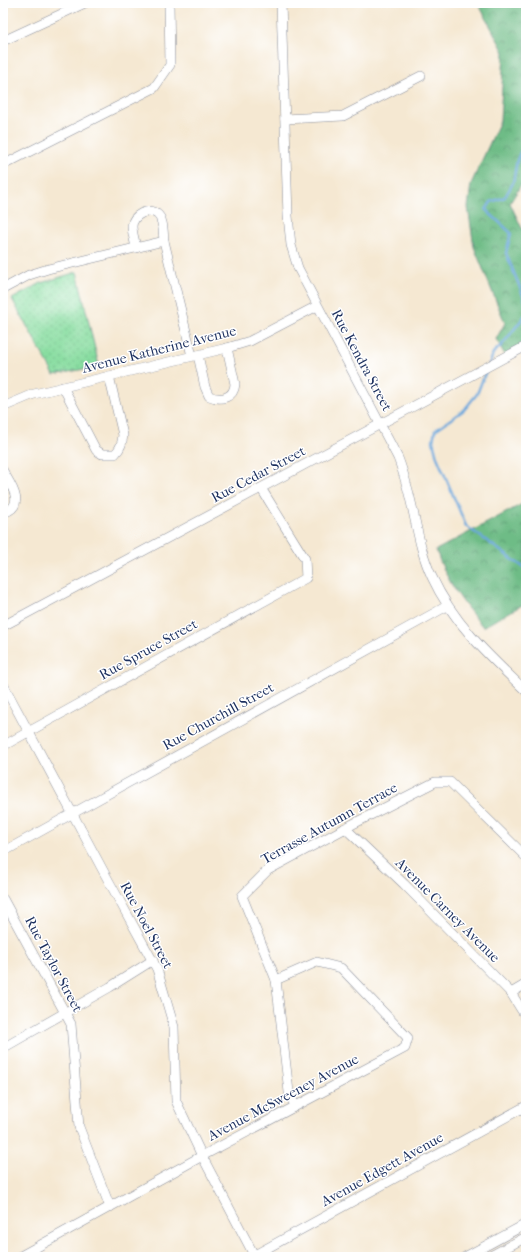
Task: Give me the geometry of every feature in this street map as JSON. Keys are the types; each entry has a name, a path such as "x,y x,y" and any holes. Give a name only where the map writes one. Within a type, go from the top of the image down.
{"street":[{"path":"3,41 85,3"},
{"path":"3,165 154,88 170,65 169,3"},
{"name":"Rue Kendra Street","path":"281,3 288,216 291,245 298,268 398,458 408,490 419,539 431,577 448,606 469,635 526,691"},
{"path":"285,119 343,116 421,76"},
{"path":"136,248 132,225 134,220 145,212 157,214 160,219 164,241 205,387 209,396 220,399 227,398 235,384 227,348"},
{"path":"3,289 29,275 48,268 164,241"},
{"name":"Avenue Katherine Avenue","path":"3,407 34,394 227,348 250,341 317,306"},
{"name":"Rue Cedar Street","path":"3,626 526,346"},
{"path":"63,387 96,450 102,454 115,454 120,449 123,435 109,376"},
{"path":"3,471 14,491 16,498 11,511 3,513"},
{"name":"Rue Spruce Street","path":"3,746 306,578 305,559 260,488"},
{"name":"Rue Churchill Street","path":"3,852 448,606"},
{"name":"Rue Noel Street","path":"3,684 157,969 174,1027 176,1101 253,1256"},
{"name":"Terrasse Autumn Terrace","path":"295,1106 289,1092 276,980 242,896 268,870 345,828 435,782 450,782 526,857"},
{"name":"Avenue Carney Avenue","path":"345,828 404,884 511,993 526,1017"},
{"name":"Rue Taylor Street","path":"3,899 71,1024 79,1127 110,1207"},
{"path":"3,1048 66,1013 152,960"},
{"name":"Avenue McSweeney Avenue","path":"19,1257 202,1156 405,1048 408,1038 341,968 317,962 276,980"},
{"path":"511,993 526,984"},
{"name":"Avenue Edgett Avenue","path":"253,1256 526,1106"},
{"path":"465,1257 526,1224"},
{"path":"489,1257 526,1237"}],"green space":[{"path":"478,3 526,3 526,177 510,203 526,237 526,346 506,357 496,339 505,323 474,247 468,207 471,184 500,121 504,52"},
{"path":"77,272 99,366 54,375 12,299 41,283"},
{"path":"526,502 526,603 483,627 456,591 444,571 436,550"}],"waterway":[{"path":"526,139 517,160 513,183 505,197 491,202 486,210 511,233 506,253 525,300 526,307"},
{"path":"490,363 493,353 502,345 526,314"},
{"path":"486,371 477,394 464,410 435,430 433,441 437,457 466,526 526,569"}]}
